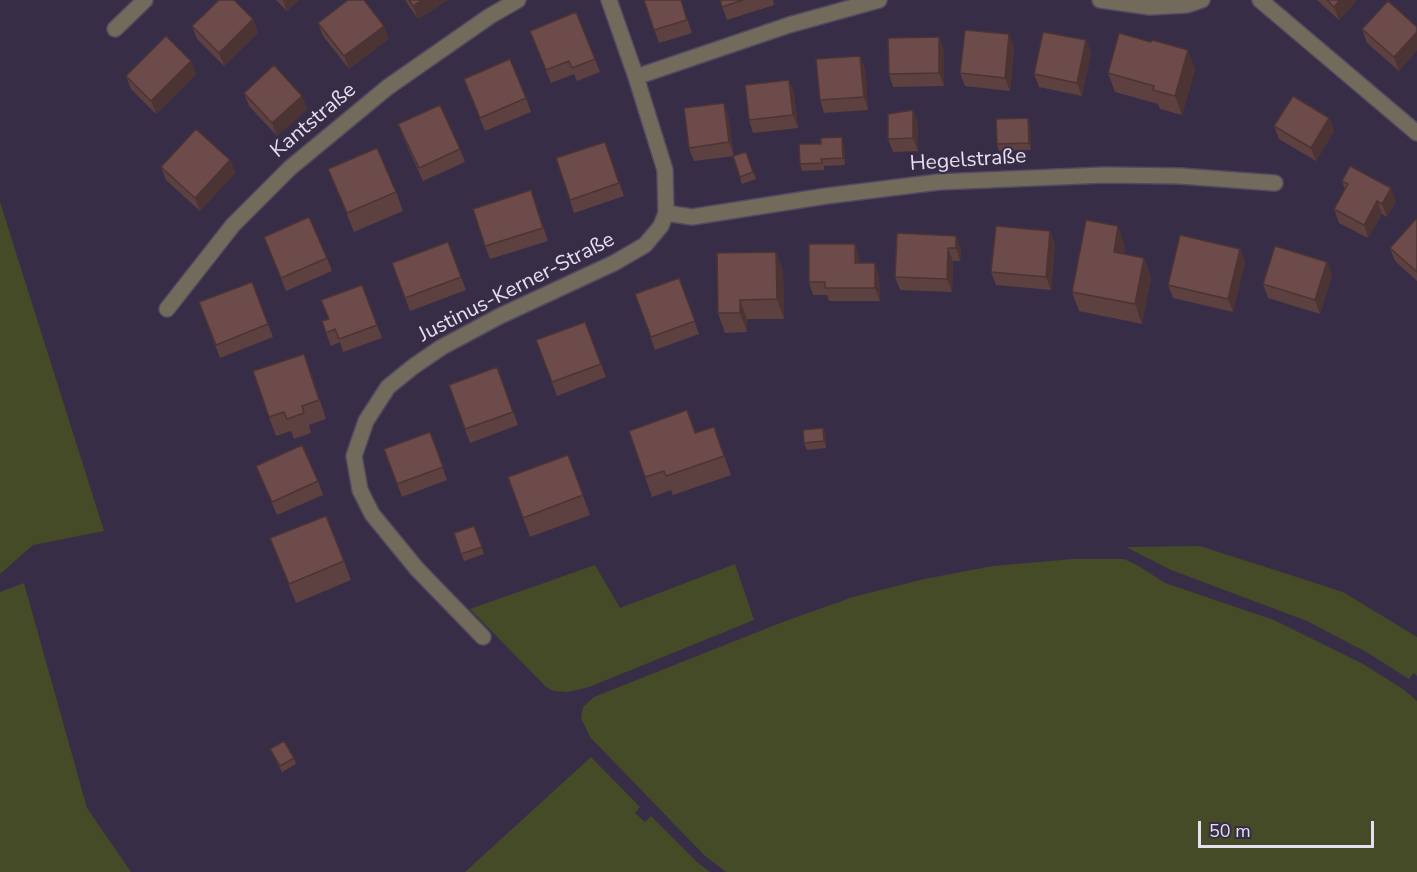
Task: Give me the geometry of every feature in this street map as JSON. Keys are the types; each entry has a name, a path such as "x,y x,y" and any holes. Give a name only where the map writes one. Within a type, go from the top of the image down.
{"street":[{"path":"115,29 145,0"},
{"name":"Kantstraße","path":"167,309 233,225 290,168 388,87 490,16 518,0"},
{"path":"609,0 665,170 666,213"},
{"path":"636,77 789,25 879,0"},
{"path":"1100,0 1150,7 1187,5 1202,0"},
{"path":"1260,0 1417,133"},
{"name":"Hegelstraße","path":"666,213 692,217 826,196 939,182 1105,175 1180,176 1275,183"},
{"name":"Justinus-Kerner-Straße","path":"483,637 417,569 372,514 360,490 354,456 366,421 388,387 423,360 442,347 500,316 614,263 645,245 661,226 666,213"}],"green space":[{"path":"0,202 104,531 33,545 0,574"},
{"path":"1200,546 1343,592 1417,637 1417,676 1414,673 1409,679 1368,653 1307,621 1171,570 1126,547"},
{"path":"1073,559 1124,559 1165,583 1274,620 1363,664 1403,689 1417,701 1417,872 726,872 704,855 590,737 581,718 583,707 594,697 780,623 853,597 924,579 993,566"},
{"path":"735,564 754,620 589,687 568,692 554,691 546,687 470,609 595,565 620,608"},
{"path":"24,583 87,808 131,872 0,872 0,592"},
{"path":"591,757 640,807 635,813 645,822 651,816 710,872 465,872"}],"building":[{"path":"219,0 234,0 253,19 219,53 192,26"},
{"path":"348,0 364,0 384,26 344,56 318,23"},
{"path":"409,0 422,0 413,6"},
{"path":"644,0 681,0 687,20 654,30"},
{"path":"720,0 743,0 722,7"},
{"path":"1327,0 1340,0 1334,7"},
{"path":"1388,1 1417,27 1417,32 1394,57 1362,29"},
{"path":"576,12 595,59 572,68 569,61 546,70 530,31"},
{"path":"965,30 1009,34 1005,78 960,73"},
{"path":"1043,32 1086,40 1077,83 1034,74"},
{"path":"1119,33 1188,50 1175,96 1153,90 1154,86 1108,73"},
{"path":"166,36 191,61 151,101 126,76"},
{"path":"939,37 939,73 889,74 888,38"},
{"path":"860,56 864,97 820,100 816,59"},
{"path":"510,59 526,98 480,118 464,79"},
{"path":"274,65 302,96 272,123 244,93"},
{"path":"789,80 793,115 749,120 745,85"},
{"path":"1293,96 1329,118 1311,148 1274,126"},
{"path":"724,103 729,142 689,148 684,108"},
{"path":"440,105 460,149 419,168 398,124"},
{"path":"913,110 913,138 888,139 888,114"},
{"path":"1028,118 1029,143 997,144 996,119"},
{"path":"196,129 230,160 195,198 161,167"},
{"path":"842,137 843,158 821,159 822,163 800,164 799,144 821,144 821,138"},
{"path":"605,142 619,183 570,200 556,158"},
{"path":"377,148 396,192 347,213 328,169"},
{"path":"746,152 753,172 740,177 733,156"},
{"path":"1350,166 1391,188 1382,204 1377,201 1364,225 1334,209 1348,184 1342,181"},
{"path":"531,190 543,228 485,246 473,209"},
{"path":"309,217 327,258 281,278 264,237"},
{"path":"1086,220 1118,226 1114,252 1144,258 1135,304 1072,292"},
{"path":"1417,220 1417,272 1390,248"},
{"path":"996,226 1050,231 1046,277 991,272"},
{"path":"897,233 956,236 956,248 948,248 947,279 895,277"},
{"path":"1180,235 1240,249 1228,299 1168,285"},
{"path":"448,242 461,277 405,298 392,263"},
{"path":"809,244 855,244 855,263 875,263 875,288 825,288 825,282 809,282"},
{"path":"1275,246 1327,262 1315,300 1263,284"},
{"path":"776,252 777,299 740,300 740,313 718,313 717,253"},
{"path":"679,278 695,321 651,337 635,294"},
{"path":"252,282 268,324 216,345 199,302"},
{"path":"362,285 377,325 339,339 335,329 326,333 322,321 329,319 321,300"},
{"path":"585,322 601,364 552,382 536,340"},
{"path":"304,354 319,400 302,406 304,413 287,419 284,412 269,417 253,371"},
{"path":"497,367 513,412 465,429 449,385"},
{"path":"687,410 695,433 714,427 724,456 666,476 664,471 645,477 629,431"},
{"path":"823,428 824,441 804,443 803,430"},
{"path":"430,432 443,467 397,484 384,449"},
{"path":"302,445 318,481 272,502 256,466"},
{"path":"568,455 583,495 523,518 508,477"},
{"path":"326,516 344,561 289,584 270,538"},
{"path":"474,526 482,547 461,554 454,533"},
{"path":"284,741 294,758 280,766 270,749"}]}
